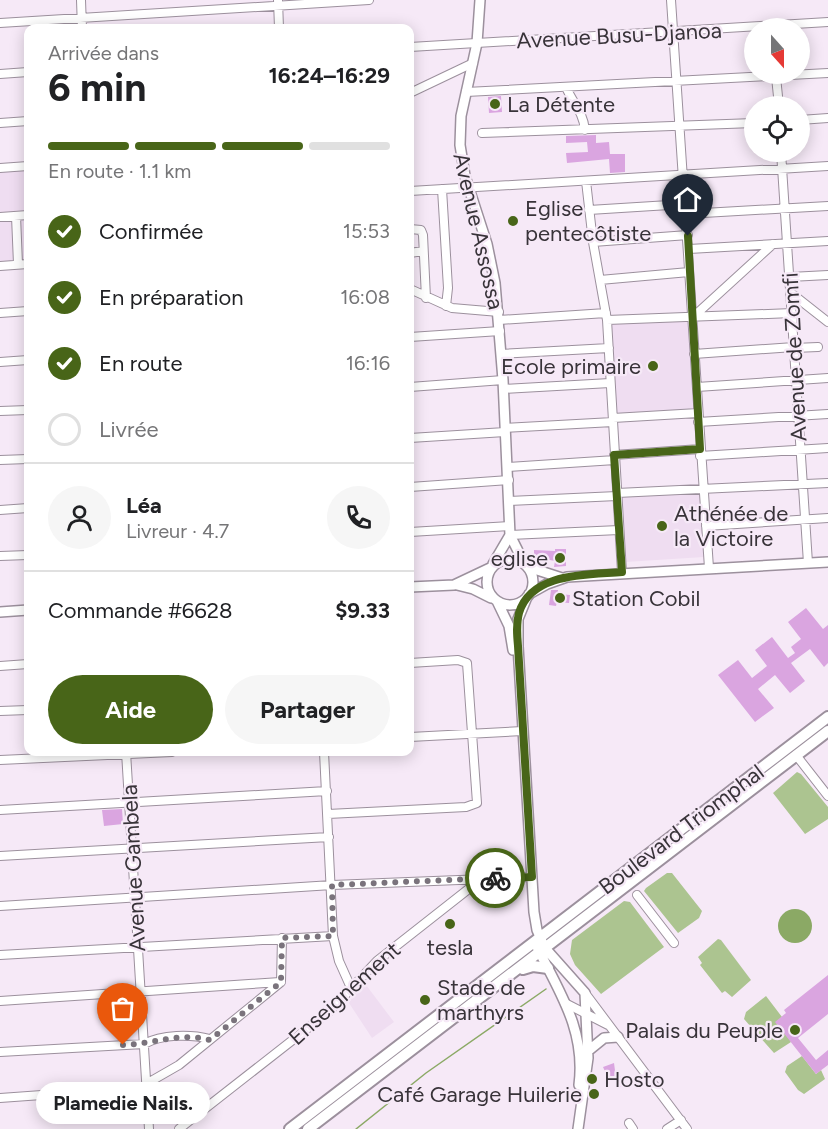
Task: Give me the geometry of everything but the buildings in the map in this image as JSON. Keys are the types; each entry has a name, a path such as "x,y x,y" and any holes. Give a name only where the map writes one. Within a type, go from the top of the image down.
{"highway":[{"name":"Boulevard Triomphal","path":"290,1129 828,717"},
{"name":"Boulevard Triomphal","path":"308,1129 828,731"},
{"path":"509,976 533,966 548,968"}],"main road":[{"name":"Avenue Assossa","path":"480,0 477,43 459,139 469,187 487,244 499,316 510,530"},
{"path":"510,530 533,577 518,619 515,646 529,877 537,939 575,1026 580,1045 582,1081 578,1129"},
{"path":"510,530 486,581 490,594 506,616 515,646"},
{"path":"454,585 491,568 504,559 518,560 562,578"},
{"path":"414,587 454,585 473,589 506,605 515,604 562,578 622,572 828,562"},
{"path":"0,612 24,610"},
{"path":"542,950 576,981 585,993 588,1014 588,1051 572,1129"},
{"path":"560,993 576,981"},
{"path":"588,1051 604,1038 618,1037"}],"street":[{"path":"81,0 82,24"},
{"path":"0,23 278,2 369,0"},
{"path":"671,0 709,568"},
{"path":"278,2 279,24"},
{"name":"Avenue Busu-Djanoa","path":"414,47 828,22"},
{"path":"414,91 473,63"},
{"path":"0,74 24,72"},
{"path":"810,74 828,73"},
{"path":"466,92 744,78"},
{"path":"566,87 571,100 582,113 585,130"},
{"path":"810,119 828,118"},
{"path":"0,123 24,121"},
{"path":"482,133 744,124"},
{"name":"Avenue de Zomfi","path":"782,162 808,563"},
{"path":"0,168 24,166"},
{"path":"414,191 828,166"},
{"path":"586,181 609,348 622,572"},
{"path":"442,189 448,288 446,306"},
{"path":"589,210 685,204"},
{"path":"686,214 828,206"},
{"path":"0,217 24,215"},
{"path":"16,216 18,264"},
{"path":"414,229 422,230 426,298"},
{"path":"593,242 688,236"},
{"path":"689,249 828,241"},
{"path":"692,318 773,244"},
{"path":"414,252 423,251"},
{"path":"0,266 24,264"},
{"path":"600,280 689,272"},
{"path":"790,277 828,275"},
{"path":"414,291 446,306 499,316 692,318 792,312"},
{"path":"791,292 828,322"},
{"path":"0,313 24,311"},
{"path":"414,337 500,331"},
{"path":"694,354 818,347"},
{"path":"501,354 609,348"},
{"path":"0,362 24,360"},
{"path":"697,387 828,378"},
{"path":"414,387 610,383"},
{"path":"0,411 24,410"},
{"path":"414,438 613,420 828,414"},
{"path":"507,467 615,458 828,448"},
{"path":"0,460 24,459"},
{"path":"414,487 508,480"},
{"path":"509,501 828,483"},
{"path":"0,510 24,508"},
{"path":"705,526 828,518"},
{"path":"414,532 619,530"},
{"path":"0,556 24,555"},
{"path":"328,814 466,807 477,803 466,663 458,660 414,663"},
{"path":"0,666 24,664"},
{"path":"0,711 24,710"},
{"path":"414,737 521,731"},
{"path":"796,755 828,796"},
{"path":"0,760 72,756"},
{"name":"Avenue Gambela","path":"126,756 149,1129"},
{"path":"324,756 333,936 339,961 352,990"},
{"path":"0,810 327,790"},
{"path":"0,856 329,837"},
{"path":"0,906 332,885 529,877"},
{"name":"Enseignement","path":"179,1129 331,1010 377,961 481,879"},
{"path":"637,895 675,943"},
{"path":"0,955 333,936"},
{"path":"0,1098 133,1090 147,1084 178,1065 281,982 282,938"},
{"path":"0,1001 281,982"},
{"path":"585,993 687,1129"},
{"path":"565,1003 610,1026"},
{"path":"0,1052 144,1044 155,1039 174,1037 210,1040"},
{"path":"667,1129 681,1120"}],"shaded area":[{"path":"24,168 24,259 0,262 0,169"},
{"name":"Ecole primaire","path":"610,321 690,321 695,410 617,415"},
{"name":"Athénée de la Victoire","path":"700,491 704,557 625,562 621,494"},
{"path":"797,772 828,807 828,819 805,834 773,793"},
{"path":"667,873 672,873 702,911 699,918 678,933 644,891"},
{"path":"624,901 630,902 664,947 601,994 575,965 570,954 572,940"},
{"path":"795,909 807,914 812,926 807,938 795,943 783,938 778,926 783,914"},
{"path":"718,939 751,980 732,997 725,991 722,993 700,965 702,963 698,957"},
{"path":"363,981 394,1022 372,1038 349,1003"},
{"path":"766,996 782,1017 791,1042 774,1053 744,1019 746,1012"},
{"path":"802,1056 816,1074 821,1070 825,1079 804,1094 798,1090 785,1072 787,1066"}],"waterway":[{"path":"356,1129 426,1073 546,989"}],"way so far":[{"path":"123,1045 144,1044 155,1039 174,1037 201,1037 210,1040 281,982 282,938 333,936 332,885 495,878"}],"place":[{"name":"La Détente","path":"495,104"},
{"name":"Eglise pentecôtiste","path":"513,221"},
{"name":"Ecole primaire","path":"653,366"},
{"name":"Athénée de la Victoire","path":"662,526"},
{"name":"eglise","path":"560,558"},
{"name":"Station Cobil","path":"560,598"},
{"name":"tesla","path":"450,924"},
{"name":"Stade de marthyrs","path":"425,1000"},
{"name":"Palais du Peuple","path":"795,1030"},
{"name":"Plamedie Nails.","path":"123,1045"},
{"name":"Hosto","path":"592,1079"},
{"name":"Café Garage Huilerie","path":"594,1094"}],"route":[{"path":"495,878 532,877 518,646 518,619 521,607 529,594 562,578 622,572 614,455 700,449 688,236"}]}
